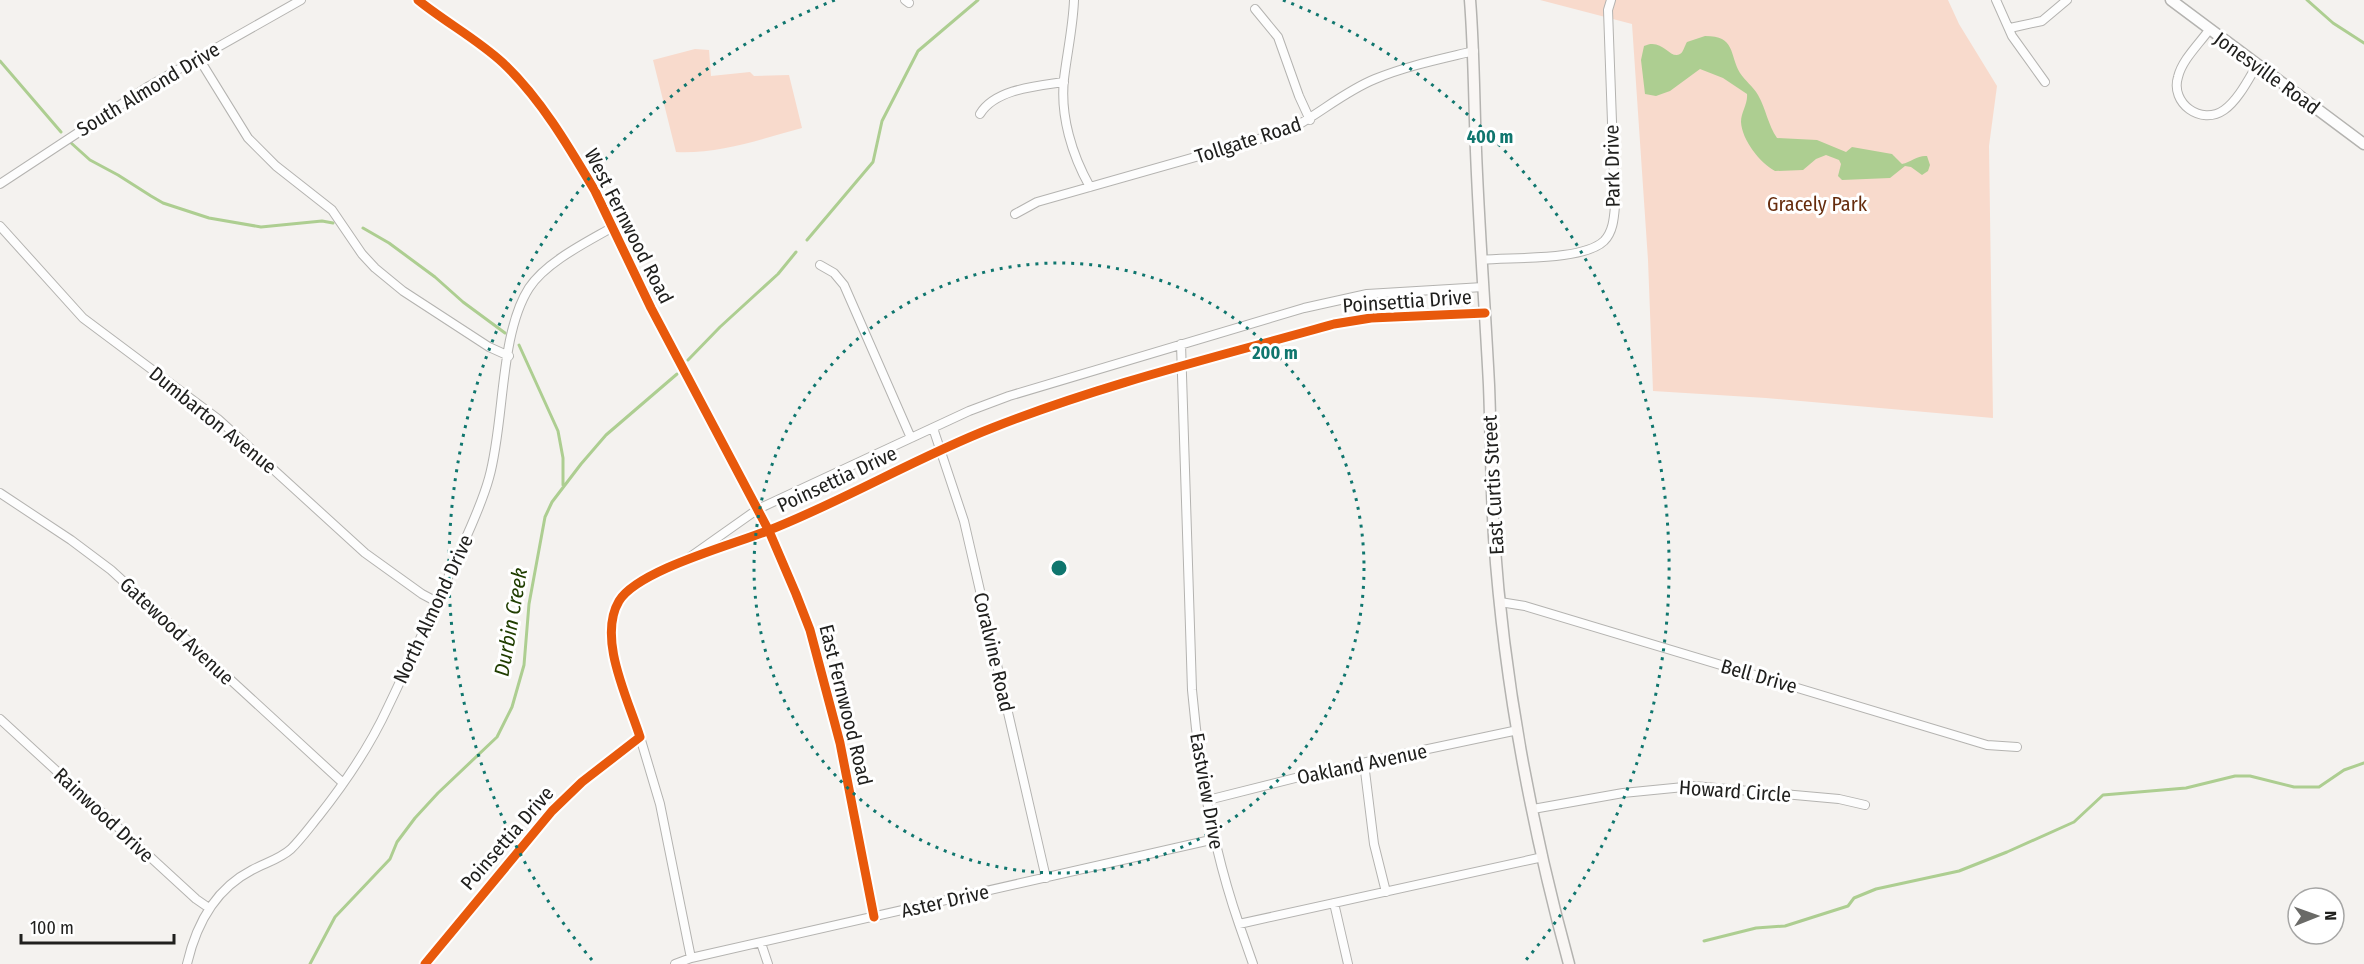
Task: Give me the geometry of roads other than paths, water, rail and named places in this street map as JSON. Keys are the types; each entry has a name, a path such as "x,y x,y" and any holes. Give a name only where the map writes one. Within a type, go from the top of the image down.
{"main road":[{"name":"East Curtis Street","path":"1470,0 1494,536 1506,661 1533,809 1569,964"}],"street":[{"name":"South Almond Drive","path":"0,183 148,86 301,0"},
{"name":"West Fernwood Road","path":"418,0 490,52 515,76 544,112 576,159 613,227 651,308 758,509"},
{"path":"1074,0 1073,24 1064,82 1067,124 1076,163 1090,187"},
{"name":"Park Drive","path":"1482,260 1557,256 1590,249 1605,240 1613,224 1615,206 1608,10 1611,0"},
{"path":"1996,0 2012,36 2045,82"},
{"path":"2010,28 2042,21 2067,0"},
{"name":"Jonesville Road","path":"2170,0 2364,144"},
{"path":"1255,9 1278,36 1310,120"},
{"path":"2209,30 2180,69 2177,78 2177,94 2190,111 2198,115 2222,112 2236,97 2257,65"},
{"name":"Tollgate Road","path":"1015,214 1037,202 1287,131 1310,120 1375,79 1474,51"},
{"path":"198,57 248,138 276,166 332,210 362,254 375,268 403,291 489,347 508,356"},
{"path":"980,114 986,106 998,98 1045,84 1064,82"},
{"name":"Dumbarton Avenue","path":"0,226 82,318 218,419 365,553 422,594 437,602"},
{"name":"North Almond Drive","path":"187,964 194,939 209,908 224,890 240,877 279,858 291,849 343,783 381,723 437,602 489,481 496,450 508,356 519,313 530,286 545,270 584,243 613,227"},
{"path":"820,265 834,273 844,285 911,438"},
{"name":"Poinsettia Drive","path":"426,964 509,861 559,804 582,782 640,737 612,650 611,638 613,616 618,603 630,589 682,562 758,509 933,428 1009,396 1342,298 1367,294 1483,287"},
{"name":"Poinsettia Drive","path":"682,562 769,531 993,427 1048,408 1181,367 1334,324 1362,320 1485,313"},
{"name":"Eastview Drive","path":"1180,344 1186,462 1192,690 1196,728 1215,840 1253,964"},
{"name":"Coralvine Road","path":"933,428 964,521 1046,878"},
{"name":"Gatewood Avenue","path":"0,493 71,540 111,570 343,783"},
{"name":"East Fernwood Road","path":"758,509 800,603 816,651 840,743 874,917"},
{"name":"Bell Drive","path":"1500,602 1525,606 1987,745 2017,747"},
{"name":"Rainwood Drive","path":"0,719 196,899 209,908"},
{"name":"Oakland Avenue","path":"1208,800 1518,730"},
{"path":"640,737 660,804 691,958"},
{"path":"1364,763 1374,844 1386,892"},
{"name":"Howard Circle","path":"1533,809 1623,793 1694,786 1839,799 1865,805"},
{"name":"Aster Drive","path":"675,964 691,958 1215,840"},
{"path":"1239,924 1543,857"},
{"path":"1334,903 1348,964"},
{"path":"761,944 768,964"}],"waterway":[{"name":"Durbin Creek","path":"807,240 873,162 882,121 918,51 978,0"},
{"path":"2307,0 2333,23 2364,43"},
{"path":"0,61 61,132"},
{"path":"70,142 90,160 163,203 209,218 261,227 322,221 333,223"},
{"path":"363,228 389,243 435,277 463,302 505,333"},
{"name":"Durbin Creek","path":"688,360 778,274 796,252"},
{"path":"519,345 558,431 563,458 563,485"},
{"name":"Durbin Creek","path":"310,964 335,917 390,859 397,842 415,818 497,737 512,707 524,665 529,604 545,517 552,502 606,435 677,374"},
{"path":"1704,941 1756,928 1785,926 1848,906 1854,898 1876,889 1959,871 2074,822 2103,795 2186,788 2235,776 2250,776 2294,787 2319,787 2344,770 2364,763"}],"park label":[{"name":"Gracely Park","path":"1817,204"}]}
